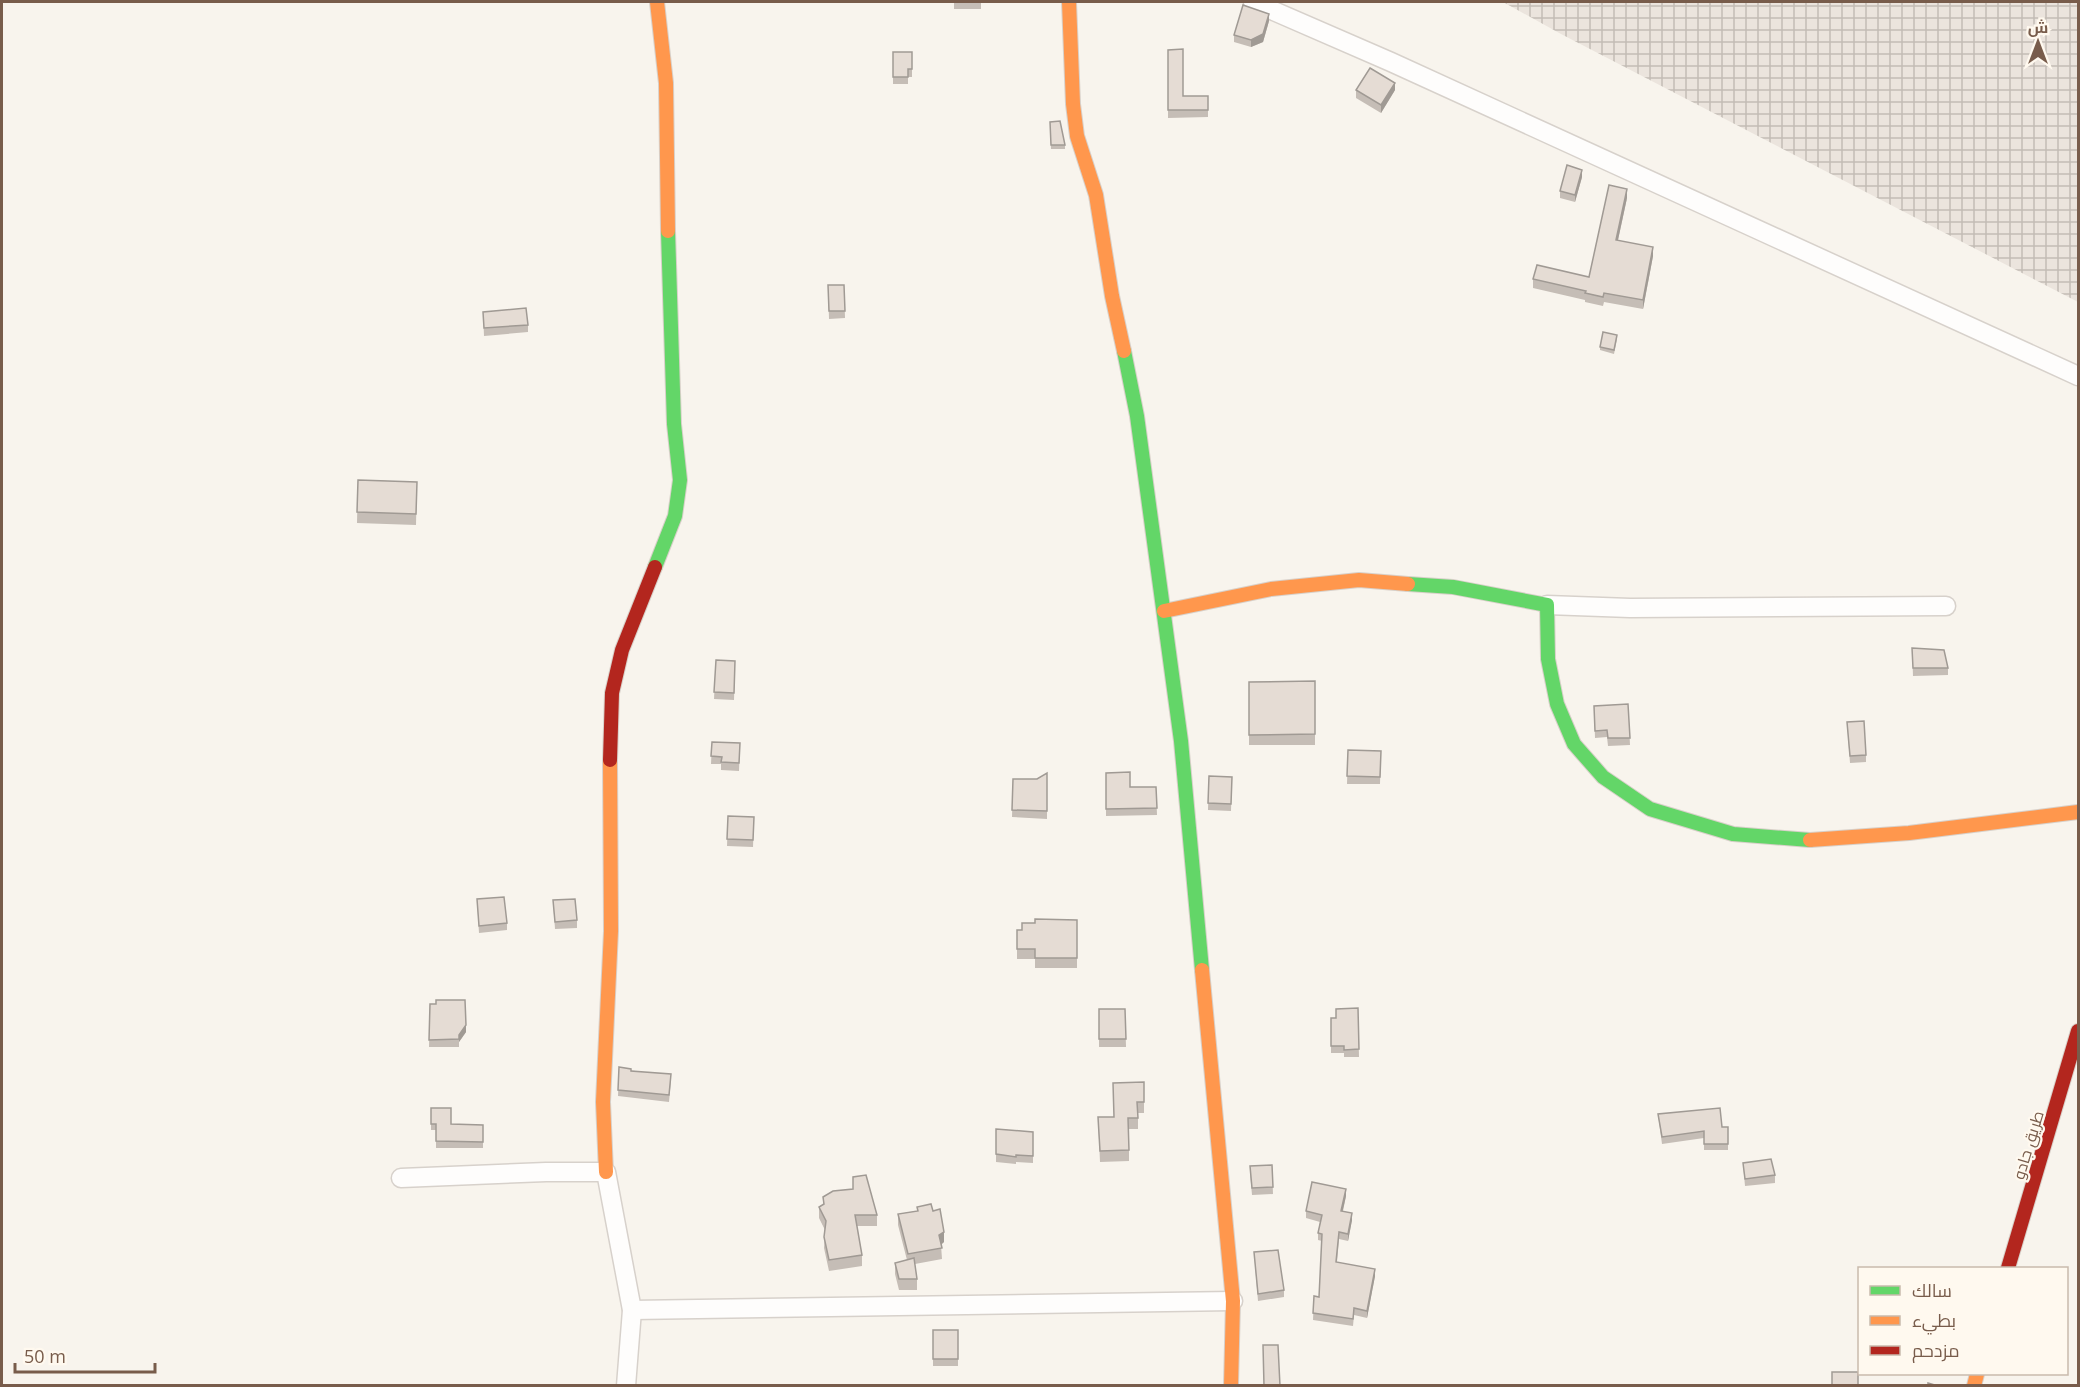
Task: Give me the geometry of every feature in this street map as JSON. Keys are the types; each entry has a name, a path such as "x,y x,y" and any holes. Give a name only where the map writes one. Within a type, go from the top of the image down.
{"main road":[{"path":"606,1173 603,1102 611,931 610,733 612,693 622,650 675,516 680,480 674,424 668,274 666,83 657,2"},
{"path":"1069,2 1073,104 1077,136 1096,195 1112,296 1137,416 1181,741 1233,1301 1232,1386"},
{"path":"1164,611 1271,589 1359,580 1453,587 1547,605 1550,671 1557,704 1574,744 1603,777 1650,809 1733,834 1814,840 1909,833 2079,812"},
{"name":"طريق جادو","path":"2009,1267 2079,1031"}],"street":[{"path":"1253,2 1402,67 2079,376"},
{"path":"1547,605 1630,608 1946,606"},
{"path":"401,1178 546,1172 606,1173 632,1310 626,1386"},
{"path":"632,1310 1233,1301"}],"shaded area":[{"path":"1503,2 2078,2 2078,302 1561,34"}],"building":[{"path":"1243,5 1269,14 1263,34 1251,40 1234,35"},
{"path":"1183,49 1183,96 1208,96 1208,110 1168,110 1168,50"},
{"path":"893,52 912,52 912,69 908,69 908,77 893,77"},
{"path":"1370,68 1395,83 1381,105 1356,90"},
{"path":"1060,121 1065,145 1051,145 1050,122"},
{"path":"1567,165 1582,170 1575,195 1560,191"},
{"path":"1609,185 1627,189 1616,240 1653,247 1643,300 1604,293 1603,297 1533,279 1537,265 1589,277"},
{"path":"828,285 844,285 845,311 829,311"},
{"path":"526,308 528,325 484,328 483,312"},
{"path":"1603,332 1617,335 1614,350 1600,347"},
{"path":"358,480 417,482 416,514 357,512"},
{"path":"1912,648 1944,650 1948,668 1913,668"},
{"path":"716,660 735,661 734,693 714,692"},
{"path":"1315,681 1315,734 1249,735 1249,682"},
{"path":"1628,704 1630,738 1608,738 1607,730 1595,731 1594,706"},
{"path":"1864,721 1866,755 1850,756 1847,722"},
{"path":"712,742 740,743 739,763 721,762 722,757 711,756"},
{"path":"1348,750 1381,751 1380,777 1347,776"},
{"path":"1130,772 1130,787 1156,787 1157,808 1106,809 1106,773"},
{"path":"1047,773 1047,811 1012,810 1013,779 1037,779"},
{"path":"1209,776 1232,777 1231,804 1208,803"},
{"path":"728,816 754,817 753,840 727,839"},
{"path":"504,897 507,923 479,926 477,899"},
{"path":"575,899 577,920 555,922 553,900"},
{"path":"1035,919 1077,920 1077,958 1035,958 1035,949 1017,949 1017,930 1022,930 1022,923 1035,923"},
{"path":"436,1000 465,1000 466,1025 459,1039 429,1040 430,1004 436,1004"},
{"path":"1358,1008 1359,1049 1344,1050 1344,1046 1331,1046 1331,1018 1336,1018 1336,1009"},
{"path":"1099,1009 1125,1009 1126,1039 1099,1039"},
{"path":"619,1067 631,1069 631,1071 671,1074 669,1095 618,1090"},
{"path":"1144,1082 1144,1102 1137,1102 1138,1118 1128,1118 1129,1150 1100,1151 1098,1117 1114,1117 1113,1083"},
{"path":"431,1108 451,1108 451,1124 483,1125 483,1142 436,1141 436,1124 431,1124"},
{"path":"1720,1108 1722,1127 1728,1127 1728,1144 1704,1144 1704,1131 1662,1137 1658,1114"},
{"path":"996,1129 1033,1132 1033,1156 1016,1155 1016,1157 996,1154"},
{"path":"1771,1159 1775,1175 1745,1179 1743,1163"},
{"path":"1272,1165 1273,1187 1252,1188 1250,1166"},
{"path":"866,1175 877,1215 855,1215 862,1255 829,1260 824,1237 826,1221 819,1207 824,1204 823,1197 833,1191 853,1189 853,1177"},
{"path":"1312,1182 1346,1189 1341,1211 1352,1213 1348,1234 1339,1232 1336,1262 1375,1269 1367,1311 1354,1308 1353,1319 1313,1313 1314,1296 1319,1297 1322,1234 1318,1233 1322,1215 1306,1211"},
{"path":"931,1204 933,1211 940,1209 944,1232 939,1235 942,1248 908,1254 898,1214 918,1211 917,1207"},
{"path":"1278,1250 1284,1290 1258,1294 1254,1252"},
{"path":"914,1258 917,1279 899,1279 895,1263"},
{"path":"933,1330 958,1330 958,1359 933,1359"},
{"path":"1263,1345 1278,1345 1280,1386 1264,1386"},
{"path":"1832,1372 1858,1372 1858,1386 1832,1386"}],"traffic: fast":[{"path":"655,567 675,516 680,480 674,424 668,231"},
{"path":"1124,351 1137,416 1181,741 1202,970"},
{"path":"1408,584 1453,587 1547,605 1548,659 1557,704 1574,744 1603,777 1650,809 1733,834 1810,840"}],"traffic: slow":[{"path":"657,2 666,83 668,231"},
{"path":"1069,2 1073,104 1077,136 1096,195 1112,296 1124,351"},
{"path":"1164,611 1271,589 1359,580 1408,584"},
{"path":"606,1172 603,1102 611,931 610,760"},
{"path":"1810,840 1909,833 2078,812"},
{"path":"1202,970 1233,1301 1231,1386"},
{"path":"1974,1386 1977,1375"}],"traffic: jam":[{"path":"610,760 612,693 622,650 655,567"},
{"path":"2008,1267 2078,1031"}]}
